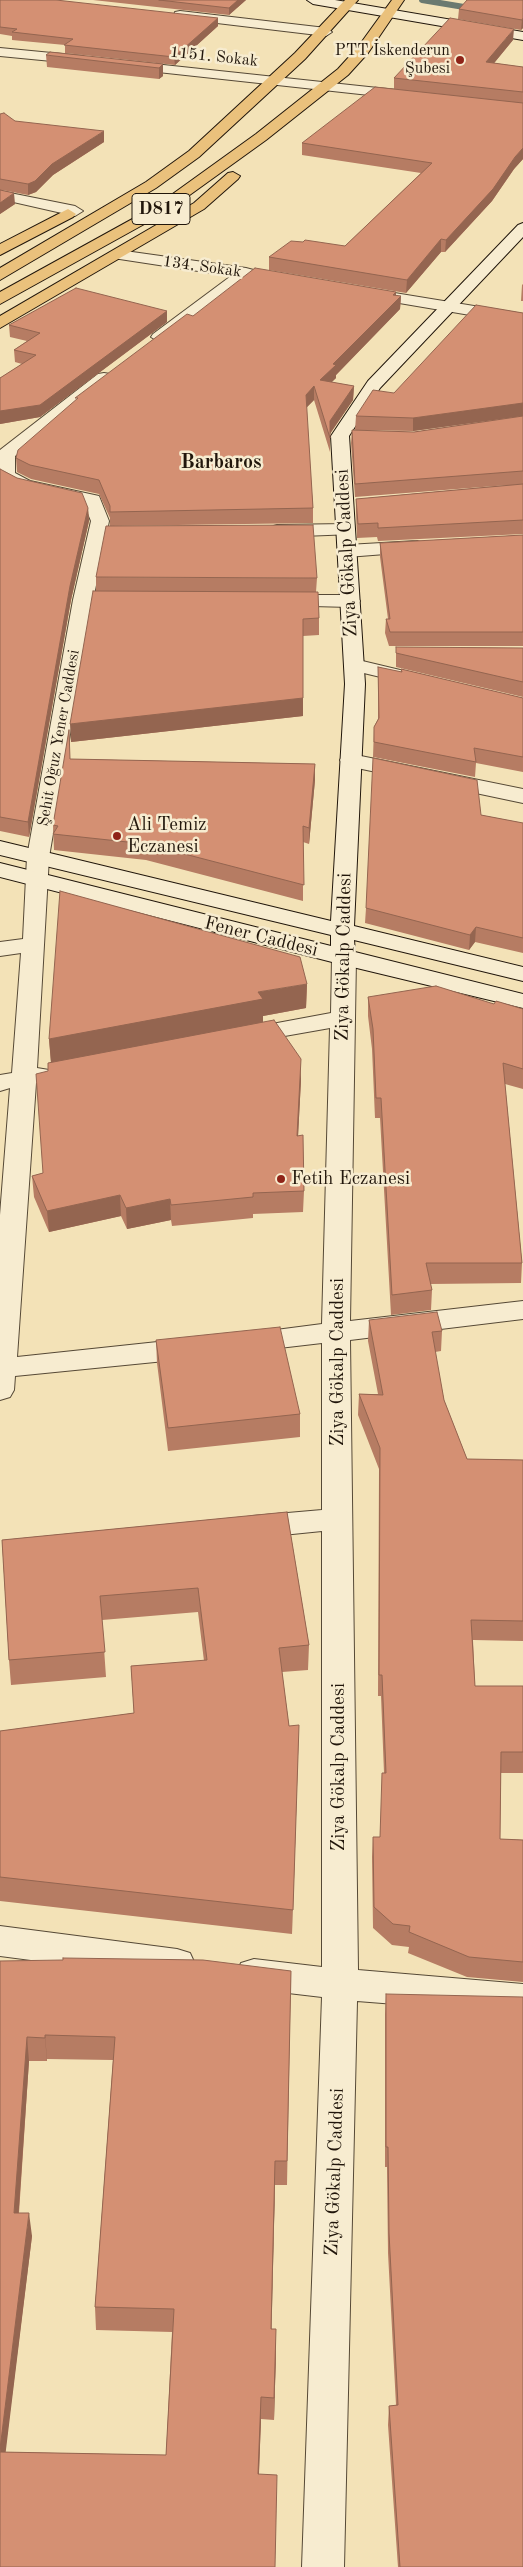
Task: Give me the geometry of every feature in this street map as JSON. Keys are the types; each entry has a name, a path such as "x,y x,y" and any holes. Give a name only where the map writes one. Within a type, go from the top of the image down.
{"highway":[{"name":"D817","path":"0,299 161,210 327,86 364,50 391,13 398,0"},
{"name":"D817","path":"0,275 151,185 194,154 326,32 351,3"},
{"path":"182,144 256,97"},
{"path":"0,324 199,206 293,124 309,99"},
{"path":"0,250 75,211 91,200"}],"street":[{"path":"313,0 351,3 391,13 523,36"},
{"path":"170,14 326,32"},
{"name":"1151. Sokak","path":"0,52 415,96"},
{"path":"0,195 75,211"},
{"name":"Ziya Gökalp Caddesi","path":"323,2567 340,1984 336,1334 344,1018 343,944 354,665 344,506 349,436 374,385 523,228"},
{"name":"134. Sokak","path":"118,255 275,278"},
{"path":"147,346 246,273"},
{"path":"351,291 523,319"},
{"name":"Şehit Oğuz Yener Caddesi","path":"0,1376 12,1081 34,944 38,869 83,600 100,521 92,500 24,485 6,476 6,454 117,368"},
{"path":"0,488 24,485"},
{"path":"344,506 364,504"},
{"path":"256,532 346,530"},
{"path":"97,534 117,533"},
{"path":"347,551 435,546"},
{"path":"83,600 103,600"},
{"path":"261,601 350,601"},
{"path":"354,665 394,653"},
{"path":"354,665 429,683"},
{"path":"351,760 523,796"},
{"name":"Fener Caddesi","path":"0,848 38,869 343,944 523,1001"},
{"name":"Fener Caddesi","path":"0,870 38,869"},
{"path":"0,949 34,944"},
{"name":"Fener Caddesi","path":"343,944 523,974"},
{"path":"218,1042 344,1018"},
{"path":"12,1081 63,1071"},
{"path":"0,1376 523,1310"},
{"path":"229,1529 338,1519"},
{"path":"0,1941 340,1984 523,1999"}],"building":[{"path":"0,0 56,0 218,18 174,57 64,45 73,39 12,32 17,29 0,27"},
{"path":"159,0 238,0 229,8"},
{"path":"467,0 523,0 523,18 522,20 459,9"},
{"path":"450,18 514,29 486,62 523,67 523,92 394,78"},
{"path":"50,52 163,64 159,68 46,55"},
{"path":"375,87 523,103 523,148 493,189 446,240 441,239 407,280 269,257 291,241 303,242 305,240 345,246 432,163 302,143"},
{"path":"4,113 15,121 104,131 52,164 35,181 28,184 0,179 0,114"},
{"path":"0,190 14,193 0,203"},
{"path":"255,268 396,292 393,295 401,296 333,364 336,365 320,380 354,386 330,421 330,438 314,386 306,395 313,508 110,512 110,506 99,480 30,465 16,458 18,450 78,398 75,398 187,314 193,316"},
{"path":"76,288 167,311 40,405 0,411 0,378 36,355 14,350 40,333 9,325"},
{"path":"476,305 523,313 523,403 413,418 356,416 373,390 394,393"},
{"path":"523,416 523,471 355,484 352,430 414,432"},
{"path":"0,469 17,478 82,493 88,508 70,586 28,822 0,817"},
{"path":"523,484 523,520 378,528 378,523 358,524 356,499"},
{"path":"313,525 317,578 96,577 106,526"},
{"path":"523,535 523,632 390,632 386,619 390,619 380,543"},
{"path":"93,591 318,592 319,618 303,619 303,698 70,724"},
{"path":"396,647 523,648 523,682 396,653"},
{"path":"378,667 402,672 401,669 523,698 523,757 474,748 476,762 374,742 374,727 379,718"},
{"path":"69,730 70,759 315,764 309,828 303,826 304,885 146,844 53,834 58,826 53,825"},
{"path":"373,758 477,780 481,815 523,823 523,938 476,927 470,935 366,908"},
{"path":"60,891 300,957 307,984 258,992 263,999 49,1039"},
{"path":"436,986 494,1004 496,1001 523,1009 523,1069 503,1063 522,1263 426,1263 432,1290 392,1295 381,1098 376,1098 373,1029 368,997"},
{"path":"274,1020 301,1059 297,1136 303,1135 304,1191 253,1193 253,1197 171,1205 170,1199 126,1208 120,1195 47,1211 32,1176 43,1173 36,1074 48,1071 48,1063"},
{"path":"437,1312 442,1331 432,1332 444,1400 467,1459 523,1460 523,1621 471,1620 475,1686 523,1686 523,1752 501,1752 500,1839 523,1840 523,1962 469,1957 409,1932 410,1926 393,1924 374,1907 373,1837 380,1837 382,1773 386,1773 382,1675 379,1675 380,1448 359,1394 383,1395 369,1320"},
{"path":"280,1327 300,1414 168,1428 156,1340"},
{"path":"287,1512 309,1645 279,1648 289,1726 299,1725 293,1910 0,1877 0,1731 134,1713 131,1666 207,1660 198,1588 100,1596 105,1652 9,1660 2,1540"},
{"path":"63,1958 203,1960 291,1971 287,2161 275,2161 271,2329 276,2329 274,2398 261,2397 258,2474 277,2475 275,2567 0,2567 0,2452 166,2455 174,2309 95,2307 115,2037 45,2035 45,2038 27,2037 14,2213 29,2213 0,2449 0,1961 63,1960"},
{"path":"386,1994 523,1997 523,2567 400,2567 389,2406 398,2405 389,2233 388,2147 386,2147"}],"waterway":[{"path":"422,0 476,9"}],"place":[{"name":"PTT İskenderun Şubesi","path":"460,60"},
{"name":"Ali Temiz Eczanesi","path":"117,836"},
{"name":"Fetih Eczanesi","path":"281,1179"}],"district":[{"name":"Barbaros","path":"221,463"}]}
